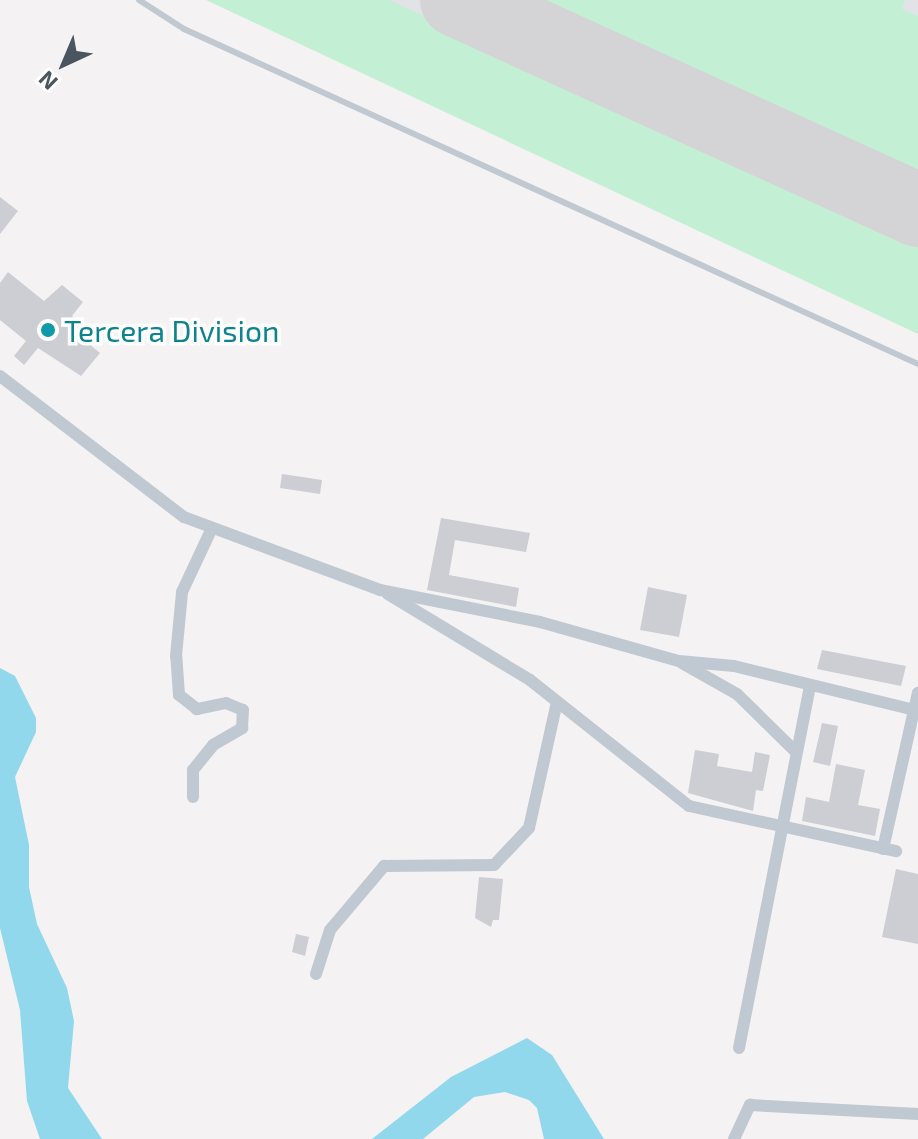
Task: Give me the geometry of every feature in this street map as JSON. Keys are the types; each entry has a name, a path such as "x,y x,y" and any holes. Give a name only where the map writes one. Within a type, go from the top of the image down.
{"street":[{"path":"0,376 184,517 380,590 540,622 679,661 734,666 916,710"},
{"path":"193,797 193,770 213,745 242,728 243,710 226,703 197,709 179,695 176,656 182,592 212,528"},
{"path":"380,590 557,702 689,806 889,850 918,693"},
{"path":"679,661 737,694 796,752"},
{"path":"739,1048 810,685"},
{"path":"316,974 330,930 384,866 494,865 529,828 557,702"},
{"path":"734,1139 750,1105 918,1114"}],"lane":[{"path":"139,0 184,29 918,364"}],"shaded area":[{"path":"208,0 918,0 918,333"}],"green space":[{"path":"206,0 389,0 918,243 918,334"},
{"path":"543,0 905,0 902,9 918,16 918,172"}],"water":[{"path":"0,668 15,676 36,718 36,732 15,777 29,845 29,887 37,924 67,988 74,1021 68,1088 102,1139 40,1139 27,1101 20,1010 0,928"},
{"path":"527,1038 552,1055 604,1139 544,1139 537,1108 529,1100 505,1092 474,1097 423,1139 372,1139 451,1077"}],"building":[{"path":"0,197 18,211 0,234"},
{"name":"Tercera Division","path":"8,272 44,301 62,285 83,302 72,316 94,337 89,344 100,353 81,376 38,348 24,365 14,356 26,341 0,320 0,283"},
{"path":"282,474 322,480 320,494 280,488"},
{"path":"441,518 530,533 526,552 455,540 449,575 519,588 516,607 427,590"},
{"path":"648,587 687,595 679,637 640,630"},
{"path":"822,650 906,666 901,686 817,669"},
{"path":"822,723 838,726 830,766 813,762"},
{"path":"695,750 719,754 717,766 752,772 755,752 770,755 763,791 756,790 753,811 688,793"},
{"path":"836,764 865,770 858,805 880,809 875,836 802,821 806,797 829,802"},
{"path":"896,869 918,874 918,944 882,937"},
{"path":"479,877 503,879 499,920 493,920 491,927 475,918"},
{"path":"296,934 309,937 305,956 292,952"}],"taxiway":[{"path":"473,0 497,18"}],"runway":[{"path":"457,0 918,210"}],"place":[{"name":"Tercera Division","path":"48,330"}]}
